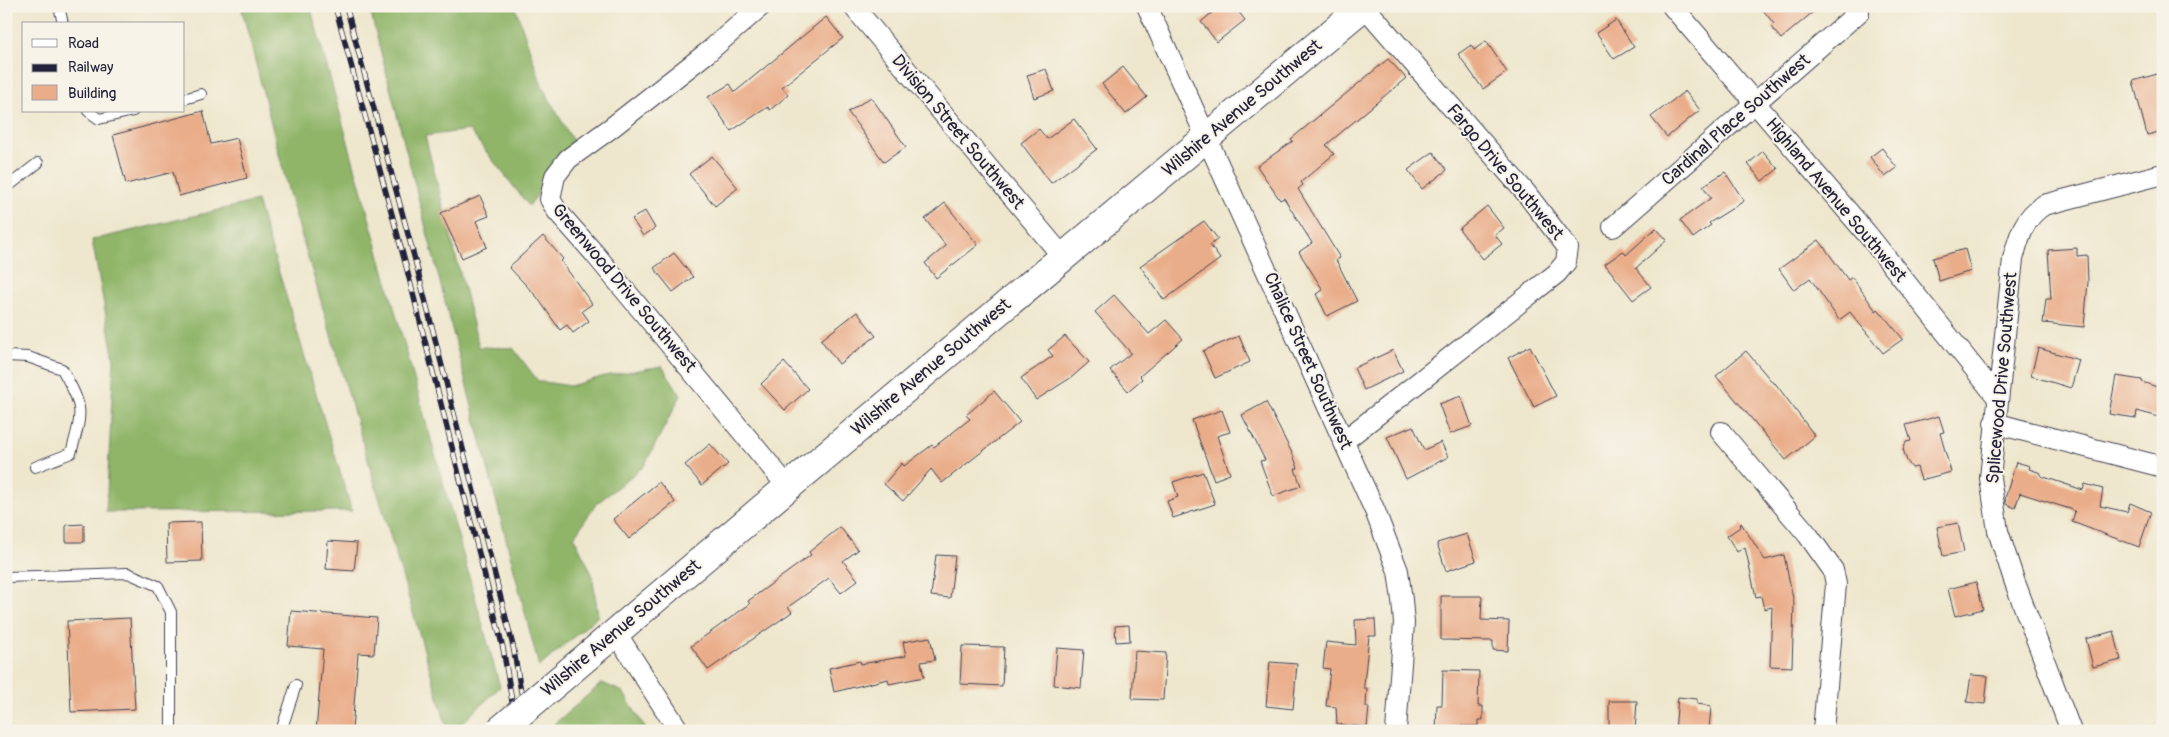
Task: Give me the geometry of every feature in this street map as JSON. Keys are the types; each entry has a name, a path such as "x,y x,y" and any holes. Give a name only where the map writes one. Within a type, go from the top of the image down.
{"street":[{"name":"Greenwood Drive Southwest","path":"761,6 671,81 568,159 555,176 550,199 557,211 788,487"},
{"name":"Division Street Southwest","path":"853,6 1063,257"},
{"name":"Chalice Street Southwest","path":"1147,6 1344,441 1375,511 1398,570 1404,623 1396,731"},
{"name":"Wilshire Avenue Southwest","path":"499,731 1364,6"},
{"name":"Fargo Drive Southwest","path":"1344,441 1557,273 1566,262 1568,248 1526,193 1364,6"},
{"name":"Highland Avenue Southwest","path":"1672,6 1868,235 1997,397"},
{"name":"Cardinal Place Southwest","path":"1613,227 1858,12"},
{"name":"Splicewood Drive Southwest","path":"2071,731 2014,580 1998,532 1990,478 1994,423 2013,259 2023,225 2034,211 2044,205 2163,174"},
{"path":"1994,423 2163,467"},
{"path":"1721,432 1808,535 1832,570 1836,584 1823,731"},
{"path":"616,633 679,731"}],"lane":[{"path":"59,6 63,22"},
{"path":"185,99 201,94"},
{"path":"89,112 99,120 129,112"},
{"path":"6,188 38,163"},
{"path":"6,356 28,357 62,369 79,400 80,419 71,453 35,467"},
{"path":"6,577 128,573 158,586 171,612 171,731"},
{"path":"281,731 296,685"}],"green space":[{"path":"241,6 310,6 500,687 454,731 448,731 289,193"},
{"path":"369,6 515,6 542,86 575,145 529,206 469,130 425,136 479,347 513,348 538,381 570,386 605,376 662,366 681,395 644,466 596,504 574,537 592,574 598,616 539,667"},
{"path":"257,201 352,511 106,512 114,359 92,240"},
{"path":"602,683 623,692 647,731 546,731"}],"building":[{"path":"1220,6 1234,6 1245,20 1217,42 1201,22"},
{"path":"1760,6 1820,6 1781,39 1771,27 1774,24"},
{"path":"826,17 843,38 782,87 788,95 770,110 768,107 731,131 708,97 730,84 735,92"},
{"path":"1616,20 1634,47 1614,59 1596,33"},
{"path":"1486,41 1507,72 1483,89 1458,54 1471,45 1474,50"},
{"path":"1388,59 1406,78 1326,145 1334,154 1301,182 1303,185 1298,189 1340,258 1336,260 1357,301 1327,316 1316,294 1323,290 1299,252 1312,243 1284,198 1280,200 1257,166 1293,141 1291,139"},
{"path":"1123,67 1147,97 1126,114 1102,84"},
{"path":"1046,69 1054,91 1034,98 1027,75"},
{"path":"2157,74 2163,97 2163,131 2147,135 2133,81"},
{"path":"1685,91 1700,110 1667,137 1651,117"},
{"path":"871,97 906,147 884,162 848,112"},
{"path":"203,111 211,144 237,138 247,178 179,196 173,172 126,184 113,135"},
{"path":"1074,119 1097,149 1051,183 1021,143 1039,129 1047,139"},
{"path":"1882,148 1897,168 1885,177 1870,157"},
{"path":"1763,151 1778,169 1762,181 1748,164"},
{"path":"1433,152 1447,170 1422,189 1408,170"},
{"path":"712,156 738,188 715,206 689,174"},
{"path":"1725,172 1744,201 1709,223 1711,225 1693,238 1680,220 1711,198 1703,186"},
{"path":"480,196 489,216 476,221 487,247 462,258 441,213"},
{"path":"945,203 978,245 936,278 925,263 946,246 925,219"},
{"path":"1487,206 1504,228 1495,235 1502,244 1483,259 1459,229"},
{"path":"645,211 655,228 643,236 632,219"},
{"path":"1204,221 1218,239 1210,245 1220,259 1164,300 1140,266"},
{"path":"1656,228 1667,240 1636,268 1651,287 1633,300 1605,264 1623,251 1626,255"},
{"path":"543,236 563,259 561,261 592,304 582,311 589,321 573,333 567,325 560,330 537,297 509,267"},
{"path":"1819,240 1848,280 1852,277 1876,311 1878,309 1903,339 1883,353 1850,312 1839,320 1810,278 1794,290 1779,269"},
{"path":"2077,248 2077,256 2087,255 2088,282 2084,327 2043,323 2046,299 2051,299 2048,250"},
{"path":"1965,249 1971,271 1939,281 1933,258"},
{"path":"674,253 693,277 673,292 654,268"},
{"path":"1114,295 1149,334 1166,320 1183,339 1140,376 1142,379 1128,391 1110,370 1131,353 1095,312"},
{"path":"857,312 876,336 839,364 821,340"},
{"path":"1065,336 1089,362 1072,377 1036,400 1021,378 1053,356 1048,350"},
{"path":"1239,336 1250,362 1215,378 1203,351"},
{"path":"1530,346 1556,396 1534,407 1508,358"},
{"path":"2038,348 2079,360 2071,388 2031,376"},
{"path":"1393,350 1403,371 1364,390 1354,368"},
{"path":"1746,351 1775,383 1815,436 1786,460 1716,376"},
{"path":"784,362 808,389 785,410 761,384"},
{"path":"2116,376 2142,380 2142,382 2163,389 2163,418 2137,411 2136,418 2109,414"},
{"path":"994,391 1020,422 942,483 931,469 903,501 884,484 902,463 904,466 932,445 934,447 970,419 966,415"},
{"path":"1461,396 1472,426 1450,434 1439,404"},
{"path":"1266,402 1293,455 1298,468 1295,469 1301,486 1273,496 1260,461 1265,460 1242,415"},
{"path":"1222,410 1230,432 1217,436 1230,474 1214,480 1192,420"},
{"path":"1939,416 1944,432 1940,433 1951,472 1921,480 1917,467 1912,468 1907,461 1903,449 1906,442 1911,441 1906,425"},
{"path":"1413,426 1424,450 1441,442 1448,457 1406,479 1387,437"},
{"path":"710,444 728,464 702,485 685,465"},
{"path":"2016,462 2030,466 2029,469 2041,473 2041,476 2083,490 2085,484 2103,489 2100,506 2127,512 2130,503 2151,512 2139,547 2072,522 2075,512 2073,510 2020,493 2015,508 2006,504 2005,499"},
{"path":"1203,472 1215,504 1173,518 1167,501 1178,497 1173,482"},
{"path":"659,482 675,502 629,539 613,519"},
{"path":"201,522 202,561 167,562 166,523"},
{"path":"1741,523 1765,560 1784,555 1794,603 1792,667 1770,666 1772,607 1764,609 1761,596 1756,597 1745,547 1737,552 1727,536 1740,527"},
{"path":"1958,523 1964,552 1943,556 1937,527"},
{"path":"84,524 84,542 66,542 66,525"},
{"path":"840,527 858,550 843,561 858,580 841,593 829,578 788,607 792,612 708,670 691,646 750,604 748,601 811,555 809,552"},
{"path":"1467,534 1476,561 1446,571 1437,543"},
{"path":"328,541 357,543 354,571 326,569"},
{"path":"936,555 955,556 950,598 931,596"},
{"path":"1976,582 1983,609 1955,616 1948,589"},
{"path":"1441,596 1482,596 1481,620 1509,621 1508,651 1493,650 1493,641 1441,640"},
{"path":"291,611 377,618 374,654 358,653 352,731 316,731 323,649 288,646"},
{"path":"130,618 135,709 71,712 67,621"},
{"path":"1375,619 1376,636 1369,636 1364,684 1364,688 1367,688 1366,707 1369,707 1367,727 1337,724 1336,707 1326,706 1330,669 1323,668 1326,642 1356,645 1355,620"},
{"path":"1129,625 1130,641 1116,642 1115,626"},
{"path":"2114,631 2121,660 2093,667 2086,639"},
{"path":"930,637 935,660 921,662 924,677 889,684 888,679 834,692 829,668 860,661 861,664 906,656 903,642"},
{"path":"962,646 1004,647 1002,686 960,684"},
{"path":"1057,648 1084,650 1081,688 1054,685"},
{"path":"1135,651 1166,653 1163,700 1132,699"},
{"path":"1270,662 1297,664 1293,709 1266,706"},
{"path":"1443,670 1479,671 1478,706 1483,706 1483,720 1478,720 1478,726 1459,726 1459,731 1436,731 1437,705 1442,705"},
{"path":"1971,675 1988,676 1985,704 1967,702"},
{"path":"1678,697 1697,699 1697,704 1711,706 1709,731 1675,731"},
{"path":"1609,701 1637,701 1635,731 1609,731"}],"railway":[{"path":"335,6 405,262 503,648 517,731"},
{"path":"346,6 415,260 513,646 528,731"}]}
